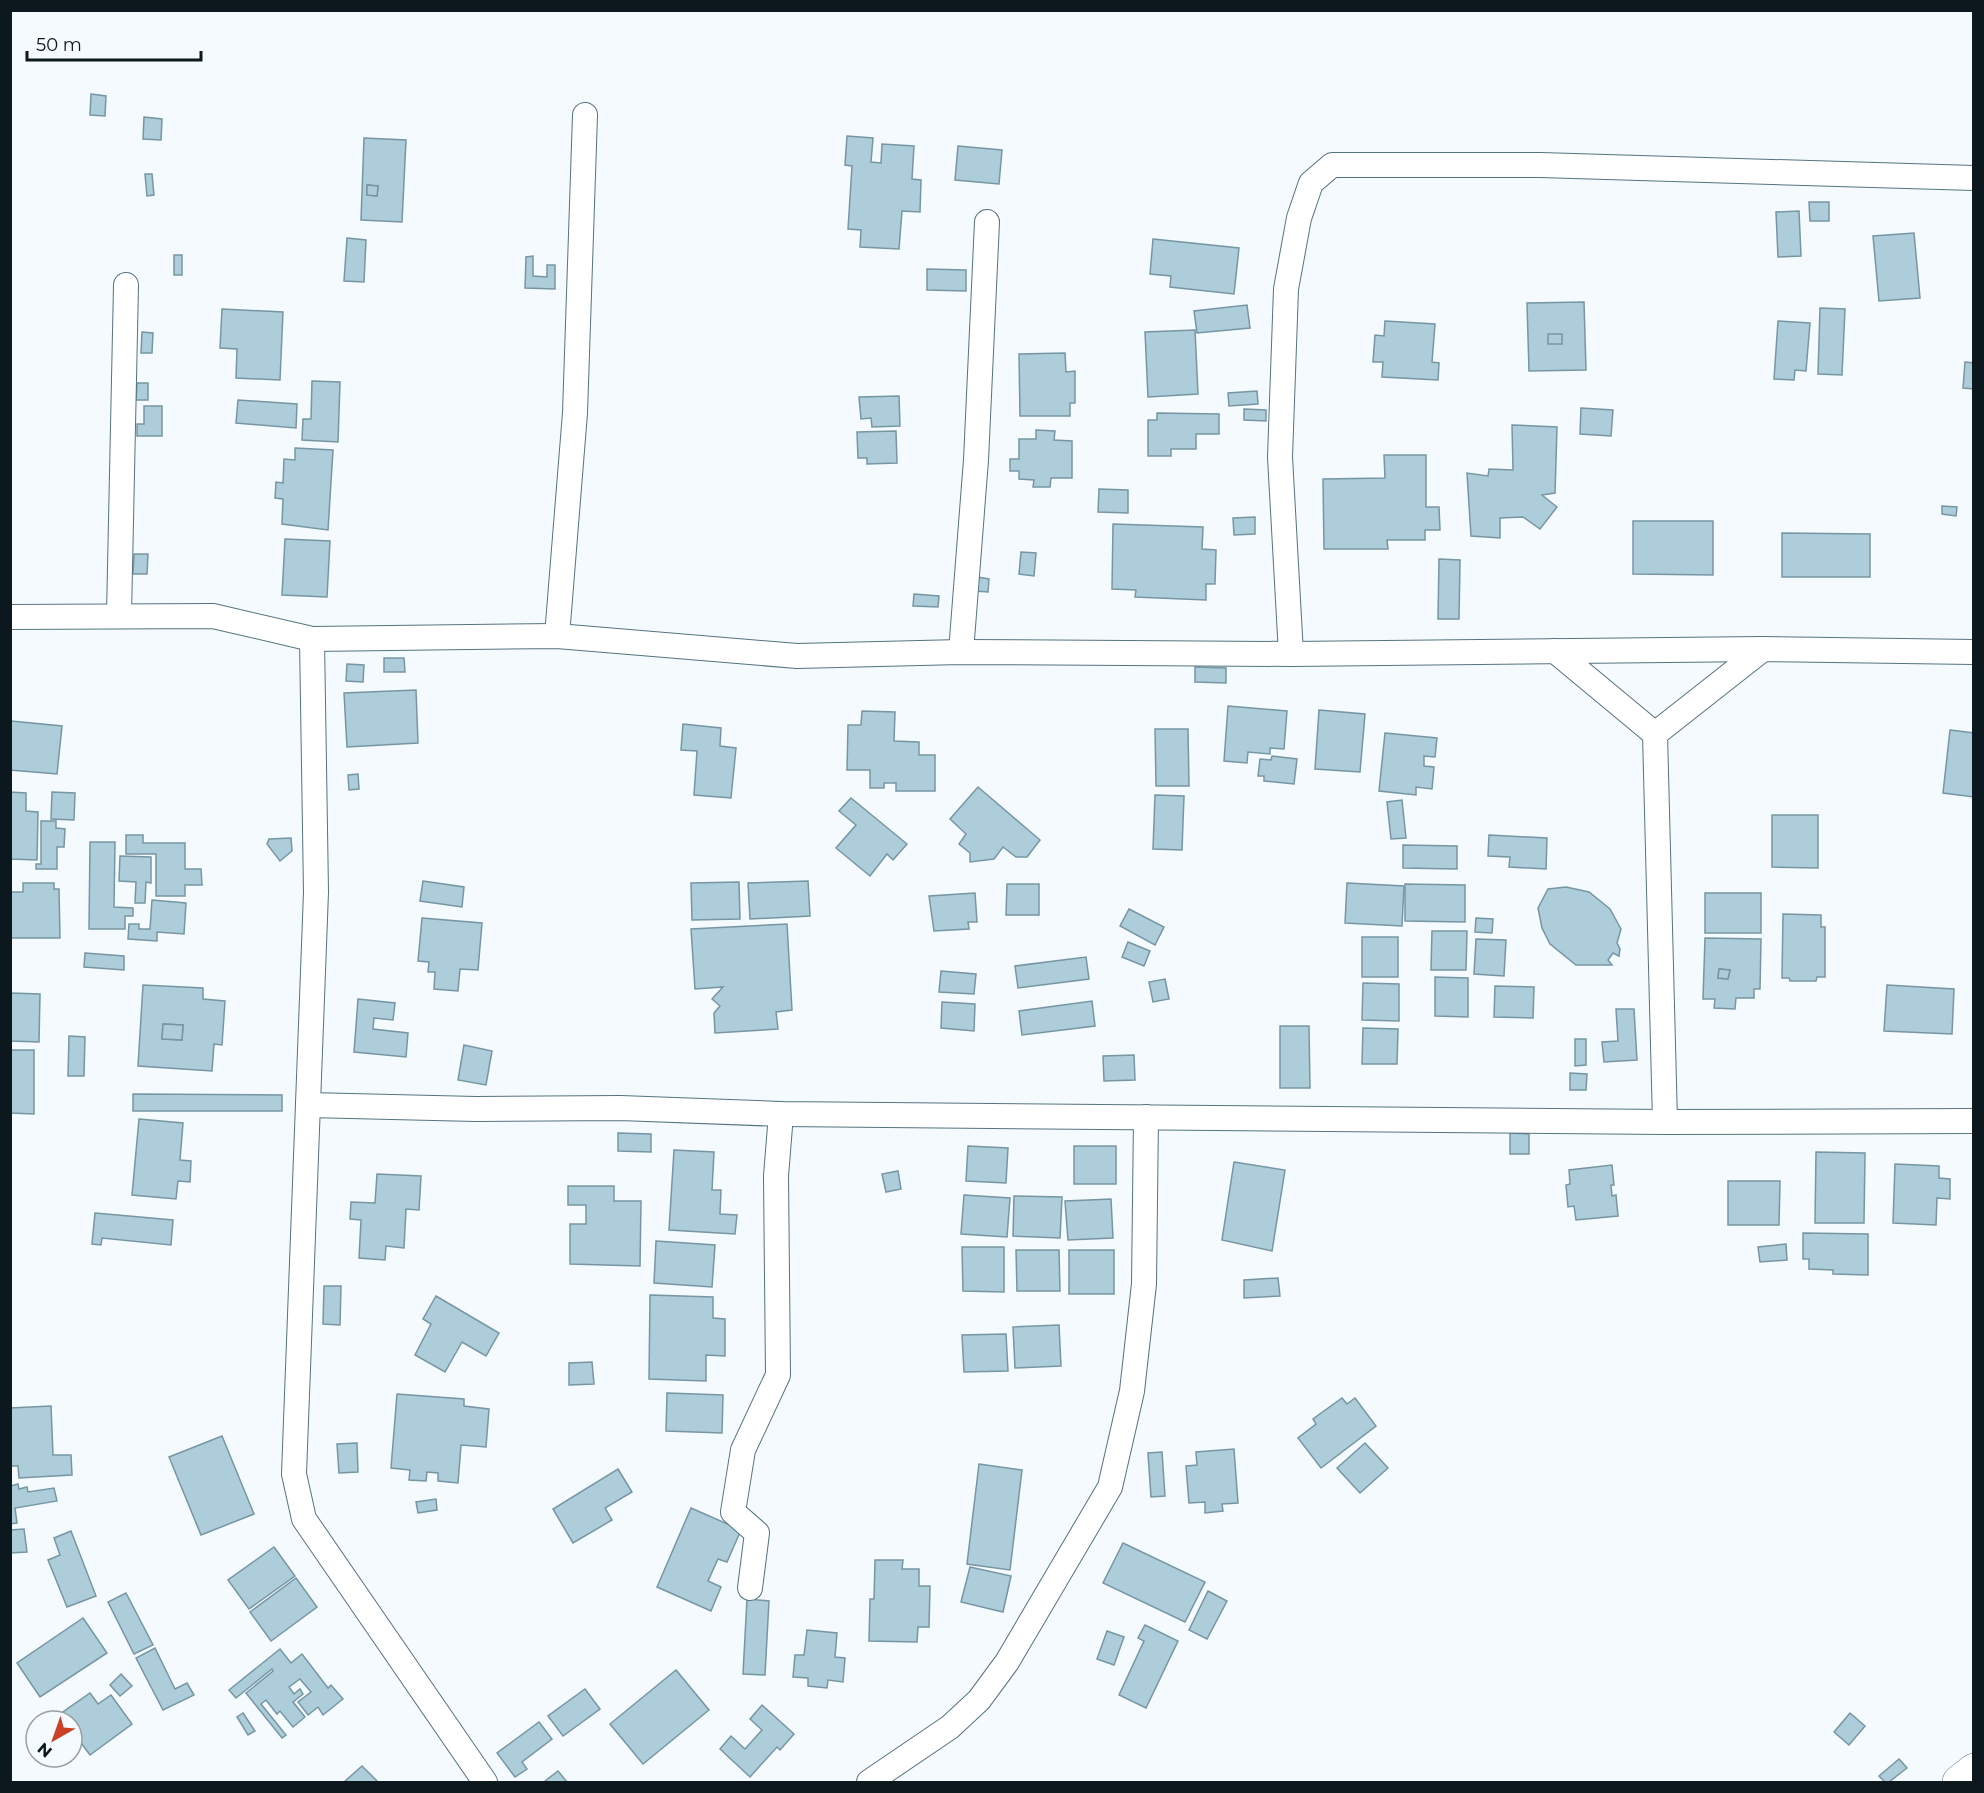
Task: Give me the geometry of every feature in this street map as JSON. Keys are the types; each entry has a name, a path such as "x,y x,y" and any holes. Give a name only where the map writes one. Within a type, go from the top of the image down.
{"street":[{"path":"557,636 575,413 585,115"},
{"path":"1291,654 1280,457 1286,289 1299,218 1311,183 1332,165 1540,165 1974,178"},
{"path":"961,652 976,460 987,222"},
{"path":"119,615 126,285"},
{"path":"10,617 213,616 312,639 557,636 796,656 961,652 1291,654 1763,649 1974,652"},
{"path":"312,639 316,892 294,1474 304,1519 485,1782"},
{"path":"1655,734 1763,649"},
{"path":"1555,651 1655,734 1665,1122"},
{"path":"308,1105 476,1109 620,1108 781,1114 1665,1122 1974,1121"},
{"path":"750,1588 757,1533 733,1512 743,1450 778,1375 776,1176 781,1114"},
{"path":"869,1782 950,1727 979,1700 1007,1662 1110,1487 1132,1391 1144,1284 1146,1117"},
{"path":"1959,1782 1974,1770"}],"building":[{"path":"91,94 106,96 105,116 90,115"},
{"path":"144,117 162,119 161,140 143,139"},
{"path":"847,136 873,138 871,162 881,163 882,144 914,146 912,179 921,180 920,212 902,211 899,249 860,247 861,230 848,229 852,166 845,165"},
{"path":"364,138 406,140 402,222 361,220","holes":["367,185 378,186 377,196 367,195"]},
{"path":"958,146 1002,150 999,184 955,180"},
{"path":"145,174 152,174 154,195 147,196"},
{"path":"367,185 378,186 377,196 367,195"},
{"path":"1809,202 1829,202 1829,221 1810,221"},
{"path":"1799,211 1801,256 1778,257 1776,212"},
{"path":"1914,233 1920,298 1879,301 1873,236"},
{"path":"347,238 366,240 364,282 344,281"},
{"path":"1153,239 1239,248 1234,294 1170,287 1171,276 1150,274"},
{"path":"174,255 182,255 182,275 174,275"},
{"path":"533,256 533,276 547,277 547,265 555,265 555,289 525,288 526,257"},
{"path":"927,269 966,270 966,291 927,290"},
{"path":"1584,302 1586,370 1529,371 1527,303"},
{"path":"1247,305 1250,328 1197,333 1194,311"},
{"path":"1820,308 1845,309 1842,375 1818,374"},
{"path":"222,309 283,312 280,380 236,378 237,349 220,348"},
{"path":"1385,321 1435,324 1432,362 1439,363 1438,380 1382,377 1383,362 1373,362 1375,335 1384,336"},
{"path":"1778,321 1810,323 1806,371 1795,370 1794,380 1774,379"},
{"path":"1195,330 1198,394 1148,397 1145,332"},
{"path":"142,332 153,333 152,353 141,353"},
{"path":"1548,334 1562,334 1562,344 1548,344"},
{"path":"1065,353 1066,372 1075,371 1075,403 1070,403 1070,416 1020,416 1019,354"},
{"path":"1965,362 1974,363 1974,389 1963,388"},
{"path":"312,381 340,382 338,442 302,440 303,419 311,419"},
{"path":"137,383 148,383 148,400 136,400"},
{"path":"1257,391 1258,404 1229,406 1228,393"},
{"path":"899,396 900,426 872,427 871,418 861,419 859,397"},
{"path":"238,400 297,404 296,428 236,423"},
{"path":"144,406 162,406 162,436 137,436 137,424 144,424"},
{"path":"1581,408 1613,410 1611,436 1580,434"},
{"path":"1244,409 1266,410 1266,421 1244,420"},
{"path":"1157,413 1219,414 1219,434 1196,434 1196,449 1171,449 1171,456 1148,456 1148,420 1157,420"},
{"path":"1512,425 1557,427 1555,493 1542,495 1557,507 1540,529 1523,517 1500,518 1500,538 1471,536 1467,473 1488,476 1489,469 1513,470"},
{"path":"1036,430 1055,431 1054,440 1072,441 1072,478 1051,478 1050,487 1033,487 1034,480 1019,479 1019,471 1010,471 1010,459 1019,459 1019,439 1036,439"},
{"path":"896,431 897,463 867,464 867,458 858,458 857,432"},
{"path":"295,448 333,450 328,530 282,524 283,499 275,498 276,482 283,483 284,459 295,460"},
{"path":"1384,455 1426,455 1426,507 1439,507 1440,530 1425,530 1425,540 1387,540 1388,549 1324,549 1323,479 1385,478"},
{"path":"1099,489 1128,490 1128,513 1098,512"},
{"path":"1942,506 1957,507 1956,516 1942,514"},
{"path":"1255,517 1255,534 1234,535 1233,518"},
{"path":"1633,521 1713,521 1713,575 1633,574"},
{"path":"1113,524 1203,527 1202,549 1216,550 1215,584 1206,584 1206,600 1135,597 1136,590 1112,589"},
{"path":"1782,533 1870,534 1870,577 1782,577"},
{"path":"285,539 330,541 327,597 282,595"},
{"path":"1021,552 1036,553 1034,576 1019,574"},
{"path":"134,554 148,554 147,574 133,574"},
{"path":"1439,559 1460,560 1459,619 1438,619"},
{"path":"977,577 989,579 988,592 975,591"},
{"path":"914,594 939,596 938,607 913,606"},
{"path":"384,658 404,658 405,672 384,672"},
{"path":"347,664 364,665 363,682 346,681"},
{"path":"1195,667 1226,668 1226,683 1195,682"},
{"path":"416,690 418,743 347,747 344,693"},
{"path":"1228,706 1287,711 1284,749 1270,748 1270,754 1248,752 1247,763 1224,761"},
{"path":"1319,710 1365,714 1360,772 1315,769"},
{"path":"862,711 895,712 894,741 919,742 919,755 935,755 935,791 896,791 896,783 884,783 884,788 870,788 870,770 847,770 848,725 861,725"},
{"path":"11,721 62,726 57,774 10,770"},
{"path":"683,724 721,728 720,746 736,748 731,798 694,795 697,751 681,750"},
{"path":"1155,729 1188,729 1189,786 1156,786"},
{"path":"1950,730 1974,733 1974,797 1943,793"},
{"path":"1385,733 1437,738 1435,757 1424,756 1424,766 1434,767 1432,789 1416,787 1416,795 1379,791"},
{"path":"1272,756 1297,759 1294,784 1264,781 1264,776 1258,776 1260,759 1271,760"},
{"path":"358,774 359,789 349,790 348,775"},
{"path":"978,787 1040,840 1027,857 1016,857 1003,847 994,859 970,862 970,853 959,844 966,834 950,819"},
{"path":"10,792 26,793 26,811 38,812 37,860 10,859"},
{"path":"52,792 75,793 74,820 51,819"},
{"path":"1155,795 1184,796 1182,850 1153,849"},
{"path":"851,798 907,844 893,860 887,854 870,876 836,848 856,825 839,811"},
{"path":"1402,800 1406,838 1391,839 1387,802"},
{"path":"1772,815 1818,815 1818,868 1772,867"},
{"path":"41,821 56,821 56,828 65,829 64,847 57,847 57,869 36,869 36,864 41,864"},
{"path":"126,835 143,835 143,843 185,843 185,869 201,869 202,885 185,885 185,896 156,896 156,854 126,854"},
{"path":"1489,835 1547,838 1546,869 1509,867 1510,857 1488,856"},
{"path":"291,838 292,851 280,861 267,844 269,839"},
{"path":"90,842 115,842 114,907 133,908 133,916 125,916 125,929 89,929"},
{"path":"1403,845 1457,846 1457,869 1403,868"},
{"path":"120,856 151,857 151,883 146,882 145,903 135,903 136,882 119,881"},
{"path":"423,881 464,887 462,907 420,901"},
{"path":"808,881 810,916 750,919 748,883"},
{"path":"739,882 740,919 692,920 691,883"},
{"path":"23,883 54,883 54,889 59,889 60,938 10,938 10,892 23,892"},
{"path":"1347,883 1404,886 1402,926 1345,923"},
{"path":"1007,884 1039,884 1039,915 1006,915"},
{"path":"1405,884 1465,885 1465,922 1405,921"},
{"path":"1566,887 1589,892 1610,909 1621,929 1617,943 1620,949 1619,956 1613,953 1608,960 1612,965 1576,965 1550,944 1542,928 1538,908 1548,889"},
{"path":"975,893 977,922 968,922 969,929 934,931 929,896"},
{"path":"1705,893 1761,893 1761,933 1705,933"},
{"path":"152,900 186,903 184,934 157,932 157,941 128,939 129,924 139,924 139,929 150,929"},
{"path":"1129,909 1164,927 1155,945 1120,926"},
{"path":"1783,914 1821,915 1821,927 1825,927 1825,977 1817,977 1816,981 1790,981 1789,978 1782,978"},
{"path":"422,918 482,923 478,970 460,969 458,991 434,989 435,972 428,972 429,962 418,961"},
{"path":"1476,918 1493,919 1492,933 1475,932"},
{"path":"787,924 792,1010 776,1012 778,1029 715,1033 714,1013 720,1006 712,999 723,987 695,989 691,929"},
{"path":"1432,931 1467,931 1466,970 1431,970"},
{"path":"1362,937 1398,937 1398,977 1362,977"},
{"path":"1705,938 1761,939 1760,989 1754,989 1754,998 1736,998 1735,1009 1714,1008 1715,999 1703,999","holes":["1719,969 1730,970 1728,979 1718,978"]},
{"path":"1476,939 1506,940 1504,976 1474,974"},
{"path":"1128,942 1150,951 1144,966 1122,957"},
{"path":"85,953 124,956 124,970 84,967"},
{"path":"1086,957 1089,979 1018,988 1015,966"},
{"path":"1719,969 1730,970 1728,979 1718,978"},
{"path":"941,971 976,974 974,994 939,992"},
{"path":"1435,977 1468,978 1468,1017 1435,1016"},
{"path":"1165,979 1169,999 1153,1002 1149,982"},
{"path":"1363,983 1399,984 1399,1021 1362,1020"},
{"path":"143,985 203,988 203,999 225,1001 222,1045 214,1044 212,1071 138,1066","holes":["163,1024 183,1025 182,1040 162,1039"]},
{"path":"1887,985 1954,989 1952,1034 1884,1031"},
{"path":"1495,986 1534,987 1533,1018 1494,1017"},
{"path":"10,993 40,994 39,1042 10,1041"},
{"path":"358,999 395,1003 393,1020 374,1018 373,1029 408,1033 406,1057 354,1052"},
{"path":"1092,1001 1095,1026 1022,1035 1019,1011"},
{"path":"942,1002 975,1004 974,1031 941,1028"},
{"path":"1616,1009 1634,1009 1637,1060 1604,1062 1602,1042 1618,1041"},
{"path":"163,1024 183,1025 182,1040 162,1039"},
{"path":"1280,1026 1309,1026 1310,1088 1280,1088"},
{"path":"1363,1028 1398,1029 1397,1064 1362,1064"},
{"path":"69,1036 85,1037 84,1076 68,1076"},
{"path":"1575,1039 1586,1039 1586,1065 1575,1066"},
{"path":"464,1045 492,1051 486,1085 458,1080"},
{"path":"10,1050 34,1050 34,1114 10,1113"},
{"path":"1134,1055 1135,1080 1104,1081 1103,1056"},
{"path":"1570,1073 1587,1074 1586,1090 1570,1090"},
{"path":"133,1094 282,1095 282,1111 133,1111"},
{"path":"139,1119 183,1123 180,1160 191,1161 190,1182 178,1181 176,1199 132,1195"},
{"path":"618,1133 651,1134 651,1152 618,1151"},
{"path":"1510,1133 1529,1134 1529,1154 1510,1154"},
{"path":"968,1146 1008,1148 1006,1183 966,1181"},
{"path":"1074,1146 1116,1146 1116,1184 1074,1184"},
{"path":"674,1150 714,1152 712,1190 721,1190 720,1214 737,1215 735,1234 669,1230"},
{"path":"1816,1152 1865,1153 1864,1223 1815,1223"},
{"path":"1234,1162 1285,1170 1272,1251 1222,1240"},
{"path":"1895,1164 1939,1166 1939,1178 1950,1179 1950,1199 1937,1198 1936,1225 1893,1223"},
{"path":"1612,1165 1614,1185 1611,1185 1612,1196 1616,1195 1618,1216 1576,1220 1574,1206 1568,1207 1566,1185 1570,1184 1569,1170"},
{"path":"898,1171 901,1189 886,1192 882,1174"},
{"path":"377,1174 421,1176 419,1210 406,1209 404,1248 386,1246 385,1260 359,1258 361,1220 350,1219 351,1202 375,1203"},
{"path":"1728,1181 1780,1181 1779,1225 1728,1225"},
{"path":"568,1186 614,1186 614,1201 641,1201 640,1266 570,1264 570,1224 586,1224 586,1205 568,1205"},
{"path":"964,1195 1010,1198 1007,1237 961,1234"},
{"path":"1014,1196 1062,1197 1060,1238 1013,1236"},
{"path":"1111,1199 1113,1238 1068,1240 1065,1201"},
{"path":"95,1213 173,1220 171,1245 102,1238 101,1245 92,1244"},
{"path":"1803,1233 1868,1234 1868,1275 1833,1274 1833,1270 1809,1269 1809,1259 1803,1259"},
{"path":"656,1241 715,1245 712,1287 654,1283"},
{"path":"1786,1244 1787,1260 1760,1262 1758,1247"},
{"path":"962,1247 1004,1247 1004,1292 963,1291"},
{"path":"1016,1250 1059,1250 1060,1291 1017,1291"},
{"path":"1069,1250 1114,1250 1114,1294 1069,1294"},
{"path":"1278,1278 1280,1296 1244,1298 1244,1280"},
{"path":"324,1286 341,1286 340,1325 323,1324"},
{"path":"650,1295 713,1297 713,1318 725,1319 725,1356 706,1355 706,1381 649,1379"},
{"path":"436,1296 499,1333 486,1356 462,1342 445,1372 415,1355 431,1324 423,1319"},
{"path":"1059,1325 1061,1366 1015,1368 1013,1327"},
{"path":"1006,1334 1008,1371 964,1372 962,1335"},
{"path":"592,1362 594,1384 569,1385 569,1363"},
{"path":"667,1393 723,1395 722,1433 666,1431"},
{"path":"397,1394 464,1399 464,1406 489,1409 486,1447 461,1445 458,1483 438,1481 438,1473 427,1472 426,1481 409,1480 410,1470 391,1468"},
{"path":"1342,1398 1347,1404 1355,1398 1376,1426 1321,1468 1298,1438 1316,1424 1313,1419"},
{"path":"51,1406 53,1455 71,1455 72,1475 19,1478 18,1466 10,1466 10,1408"},
{"path":"222,1436 254,1514 201,1535 169,1457"},
{"path":"357,1443 358,1472 339,1473 337,1444"},
{"path":"1365,1443 1388,1468 1360,1493 1337,1468"},
{"path":"1234,1449 1238,1503 1222,1504 1223,1511 1205,1513 1205,1502 1189,1503 1186,1466 1197,1465 1196,1452"},
{"path":"1162,1452 1165,1496 1151,1497 1148,1453"},
{"path":"979,1464 1022,1470 1010,1570 967,1564"},
{"path":"618,1469 632,1492 605,1508 612,1520 573,1543 553,1509"},
{"path":"18,1484 19,1489 27,1487 28,1492 54,1488 57,1501 15,1508 17,1523 10,1524 10,1486"},
{"path":"436,1499 437,1510 418,1513 416,1502"},
{"path":"691,1508 741,1530 727,1562 718,1559 708,1581 721,1587 711,1611 657,1587"},
{"path":"24,1529 27,1552 10,1553 10,1530"},
{"path":"71,1531 96,1596 67,1607 48,1560 60,1555 54,1538"},
{"path":"1123,1543 1205,1582 1185,1622 1103,1583"},
{"path":"274,1547 295,1576 249,1609 228,1580"},
{"path":"875,1560 903,1560 902,1569 919,1569 919,1586 930,1586 929,1627 918,1627 917,1642 869,1641 870,1599 874,1599"},
{"path":"970,1567 1011,1576 1003,1612 961,1602"},
{"path":"296,1578 317,1607 271,1641 250,1612"},
{"path":"1208,1591 1227,1601 1207,1639 1189,1630"},
{"path":"126,1593 153,1645 134,1654 108,1602"},
{"path":"747,1599 769,1601 765,1675 743,1674"},
{"path":"83,1618 107,1653 40,1697 17,1663"},
{"path":"1145,1625 1178,1641 1146,1708 1119,1695 1144,1641 1138,1638"},
{"path":"807,1630 837,1633 835,1657 845,1658 843,1682 828,1680 827,1688 808,1686 808,1678 793,1677 795,1655 804,1655"},
{"path":"1107,1631 1124,1637 1114,1665 1097,1659"},
{"path":"155,1648 175,1689 187,1683 194,1695 163,1710 136,1658"},
{"path":"280,1649 291,1663 302,1654 328,1688 331,1685 343,1699 323,1715 318,1707 308,1715 298,1702 311,1692 300,1679 289,1687 294,1694 300,1689 303,1694 293,1702 305,1717 293,1727 280,1711 277,1714 266,1700 261,1704 286,1735 282,1738 246,1693 273,1671 272,1669 236,1698 229,1690"},
{"path":"676,1670 709,1710 643,1764 610,1724"},
{"path":"121,1674 132,1686 120,1696 110,1685"},
{"path":"585,1689 600,1709 563,1736 548,1716"},
{"path":"90,1693 98,1704 111,1695 132,1724 90,1755 84,1747 84,1709 67,1709"},
{"path":"762,1705 794,1734 780,1750 777,1747 750,1777 720,1749 731,1736 745,1749 762,1730 750,1719"},
{"path":"243,1713 255,1731 248,1735 237,1717"},
{"path":"1850,1713 1865,1726 1849,1745 1834,1732"},
{"path":"539,1722 552,1739 522,1762 527,1769 515,1777 497,1753"},
{"path":"1899,1759 1907,1768 1889,1782 1885,1782 1879,1776"},
{"path":"362,1766 378,1782 344,1782"},
{"path":"558,1771 567,1782 545,1781"}]}
